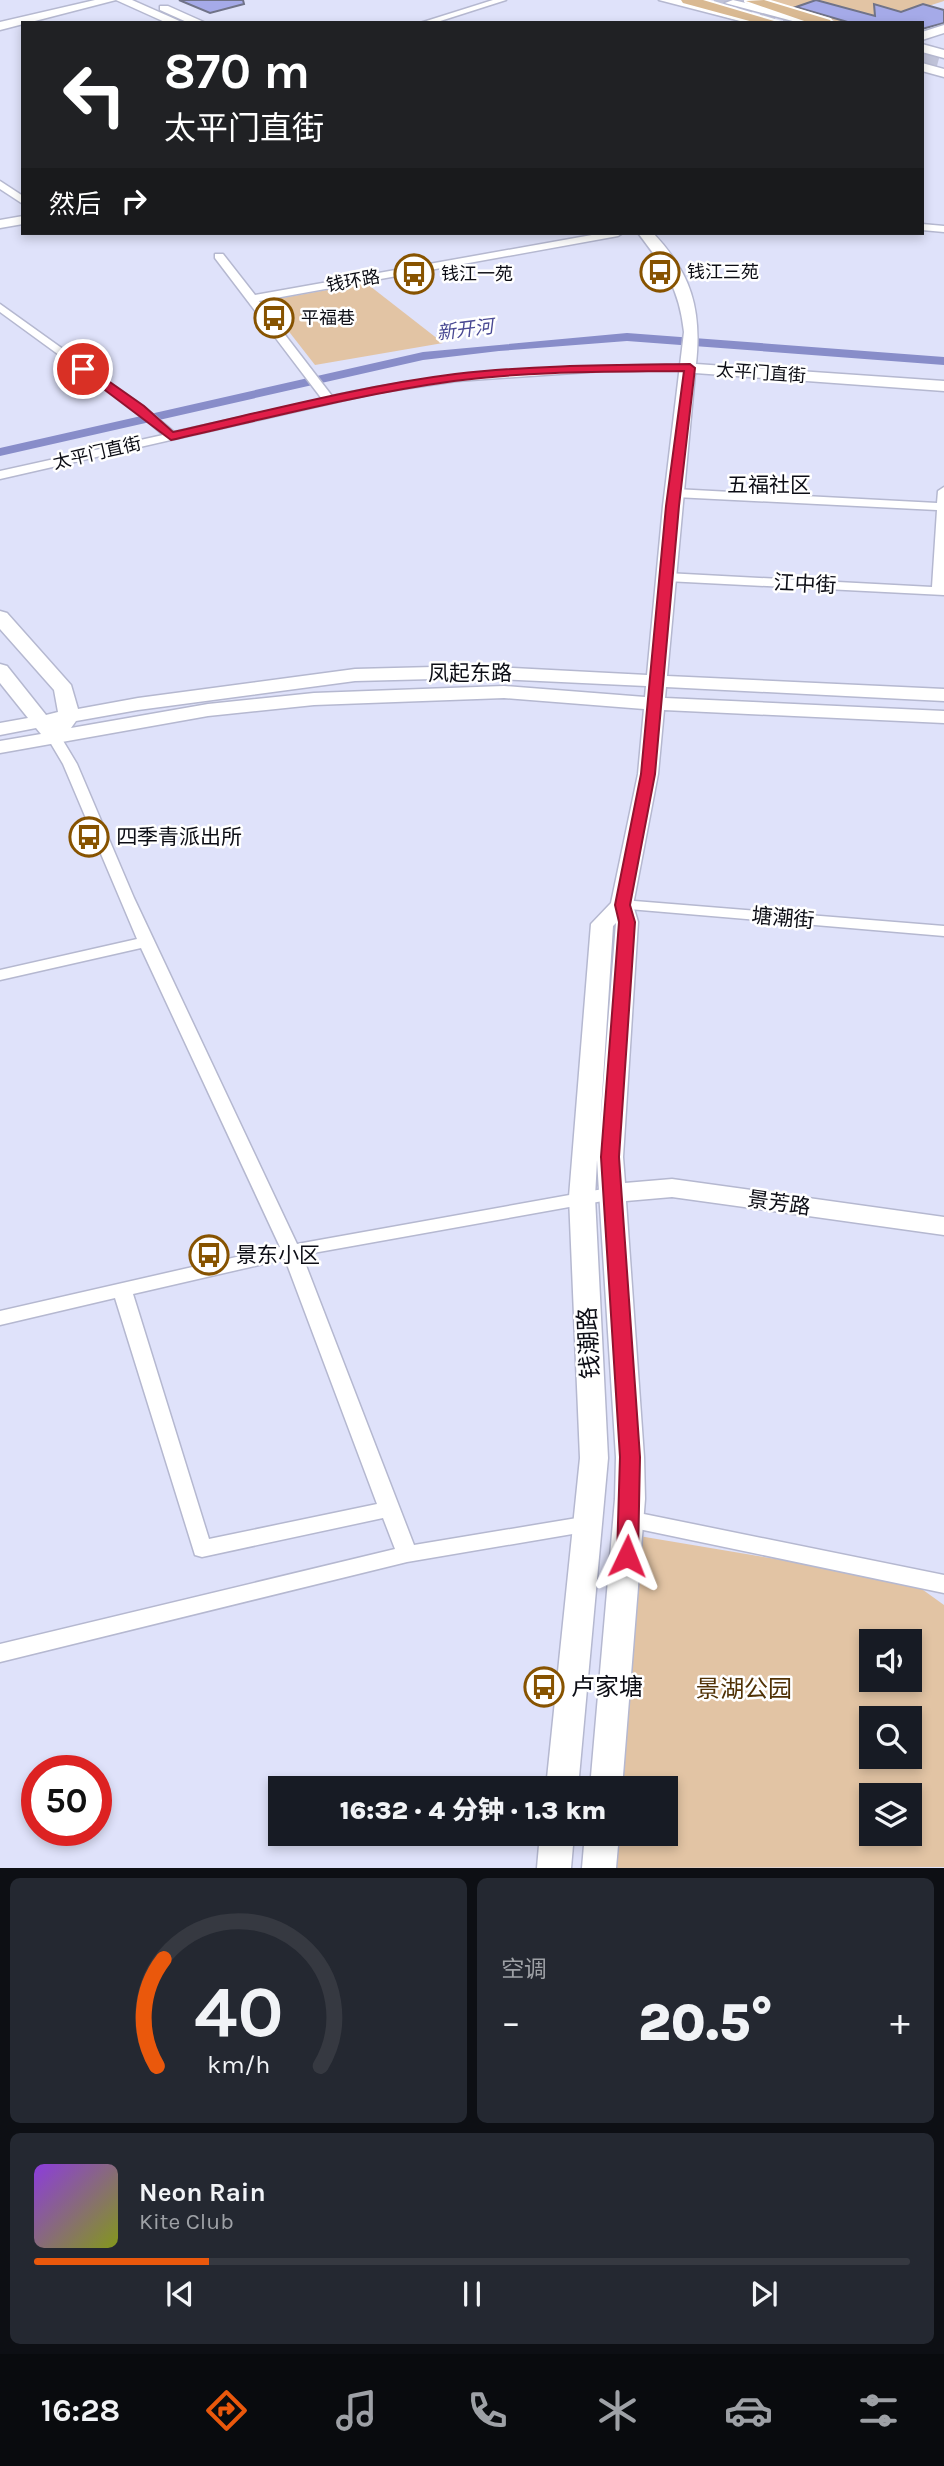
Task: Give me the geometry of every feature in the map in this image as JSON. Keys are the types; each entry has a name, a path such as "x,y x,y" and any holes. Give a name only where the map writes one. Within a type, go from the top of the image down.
{"main road":[{"path":"0,17 75,0"},
{"path":"21,21 110,0"},
{"path":"122,0 173,21"},
{"path":"144,0 195,21"},
{"path":"666,0 754,21"},
{"path":"688,0 767,21"},
{"path":"706,0 785,21"},
{"path":"722,0 808,21"},
{"path":"750,0 818,21"},
{"path":"924,23 944,16"},
{"path":"0,26 21,21"},
{"path":"924,35 944,29"},
{"path":"924,49 944,54"},
{"path":"924,68 944,73"},
{"path":"0,224 21,220"},
{"path":"0,235 21,232"},
{"name":"钱潮路","path":"607,1776 629,1519 630,1457 610,1157 627,922 622,905 648,774 692,340 691,313 678,278 664,251 647,235"},
{"name":"太平门直街","path":"690,368 944,386"},
{"path":"0,617 64,689 69,717"},
{"path":"0,670 48,729"},
{"name":"凤起东路","path":"0,747 48,729 69,717 191,696 355,675 473,672 944,695"},
{"name":"凤起东路","path":"0,729 48,729 314,699 504,692 654,704 944,717"},
{"name":"钱潮路","path":"563,1776 594,1458 582,1197 602,924 622,905"},
{"name":"景芳路","path":"614,1193 672,1188 944,1226"},
{"path":"554,1867 556,1846"},
{"path":"599,1867 601,1846"}],"street":[{"path":"431,21 502,0"},
{"path":"0,184 21,200"},
{"path":"924,227 944,229"},
{"name":"钱环路","path":"252,299 607,235"},
{"path":"219,256 330,401"},
{"path":"0,307 139,409 171,436"},
{"name":"太平门直街","path":"0,475 330,401 457,378 603,368 690,368"},
{"path":"941,590 944,491"},
{"path":"675,493 942,507"},
{"name":"江中街","path":"666,577 941,590"},
{"path":"48,729 70,764 146,942 291,1251 407,1554"},
{"name":"塘潮街","path":"622,905 944,931"},
{"path":"0,975 146,942"},
{"path":"0,1318 291,1251 614,1193"},
{"path":"122,1290 202,1549 390,1509"},
{"path":"629,1519 944,1584"},
{"path":"0,1653 407,1554 589,1524"}],"green space":[{"path":"760,0 944,0 881,21 835,21"},
{"path":"366,283 443,343 315,365 269,306 271,300"},
{"name":"景湖公园","path":"633,1535 912,1582 944,1605 944,1867 597,1868 600,1846 678,1846 678,1776 607,1776"}],"building":[{"path":"179,0 243,0 244,4 210,13"},
{"path":"816,0 875,16 874,4 901,12 923,4 944,10 944,23 924,28 924,21 844,21 796,7"}],"waterway":[{"name":"新开河","path":"0,452 423,356 499,347 627,337 944,361"}],"tunnel":[{"path":"714,0 792,21"},
{"path":"924,61 944,66"}],"place":[{"name":"钱江三苑","path":"660,272"},
{"name":"钱江一苑","path":"414,274"},
{"name":"平福巷","path":"274,318"},
{"name":"四季青派出所","path":"89,837"},
{"name":"景东小区","path":"209,1255"},
{"name":"卢家塘","path":"544,1687"}],"district":[{"name":"五福社区","path":"769,485"}],"route":[{"path":"83,369 171,436 376,390 457,378 531,371 690,368 672,506 648,774 622,905 627,922 610,1157 630,1457 627,1556"}]}
